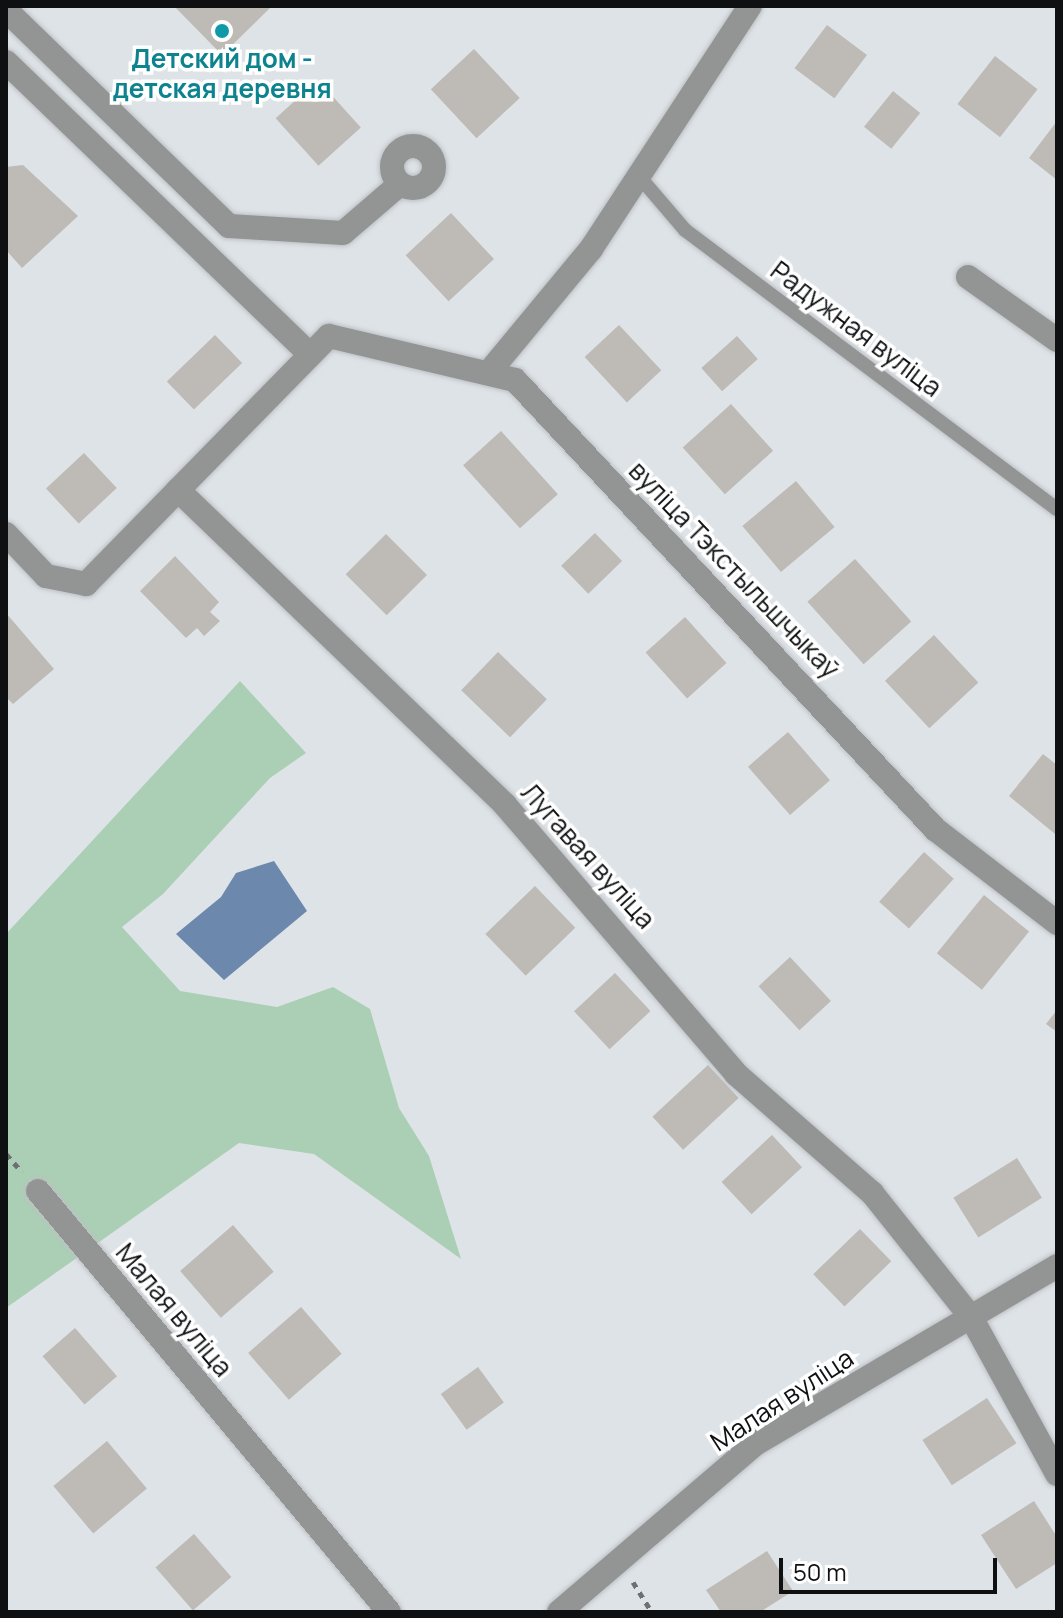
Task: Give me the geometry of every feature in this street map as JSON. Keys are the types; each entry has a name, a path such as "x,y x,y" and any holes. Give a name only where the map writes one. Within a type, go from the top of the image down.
{"street":[{"path":"490,371 591,249 750,6"},
{"path":"6,10 229,226 343,233 400,184"},
{"path":"6,62 310,355 86,584 60,584 6,534"},
{"path":"968,277 1057,340"},
{"name":"вуліца Тэкстыльшчыкаў","path":"310,355 329,336 490,371 515,380 935,829 1057,923"},
{"name":"Лугавая вуліца","path":"178,490 505,805 736,1074 872,1193 971,1317 1057,1474"},
{"name":"Малая вуліца","path":"38,1191 389,1612"},
{"name":"Малая вуліца","path":"559,1612 755,1444 1057,1266"}],"lane":[{"name":"Радужная вуліца","path":"638,175 685,230 1057,509"}],"path":[{"path":"619,1561 652,1612"}],"green space":[{"path":"240,681 306,753 270,778 163,894 122,927 180,991 277,1007 333,987 370,1009 399,1108 429,1156 461,1259 314,1154 239,1143 6,1308 6,934"}],"water":[{"path":"274,861 307,911 224,980 176,934 221,897 236,873"}],"building":[{"name":"Детский дом - детская деревня","path":"174,6 272,6 222,55"},
{"path":"827,25 867,55 834,98 795,68"},
{"path":"474,49 520,98 477,138 431,89"},
{"path":"995,56 1038,89 1000,137 957,104"},
{"path":"318,80 361,128 318,166 276,118"},
{"path":"893,91 920,113 891,149 864,127"},
{"path":"1057,121 1057,180 1029,158"},
{"path":"23,165 78,216 22,268 6,250 6,167"},
{"path":"451,213 494,259 449,301 406,255"},
{"path":"619,325 661,370 627,402 585,357"},
{"path":"215,335 242,363 194,410 167,382"},
{"path":"737,336 758,359 722,391 701,368"},
{"path":"731,404 773,451 725,494 683,447"},
{"path":"501,431 558,494 520,528 463,465"},
{"path":"84,453 117,488 79,524 46,488"},
{"path":"796,481 835,527 781,572 742,526"},
{"path":"595,533 622,561 588,594 561,566"},
{"path":"386,534 427,575 387,615 346,574"},
{"path":"175,556 219,602 210,612 220,621 204,636 197,628 186,638 140,591"},
{"path":"855,559 911,621 864,664 807,602"},
{"path":"6,613 54,669 13,704 6,697"},
{"path":"685,617 726,663 687,699 646,652"},
{"path":"934,635 978,683 929,728 885,681"},
{"path":"498,652 547,699 510,737 461,690"},
{"path":"788,732 830,780 790,815 748,767"},
{"path":"1043,754 1057,765 1055,834 1009,796"},
{"path":"924,852 954,879 909,929 879,902"},
{"path":"535,886 575,928 526,976 485,934"},
{"path":"984,895 1029,932 982,990 937,953"},
{"path":"790,957 831,1001 799,1030 759,986"},
{"path":"615,973 650,1011 610,1049 574,1011"},
{"path":"1057,1010 1057,1032 1046,1024"},
{"path":"708,1065 739,1098 683,1150 652,1117"},
{"path":"772,1135 802,1167 752,1214 722,1182"},
{"path":"1017,1158 1042,1198 978,1238 953,1198"},
{"path":"233,1225 274,1272 221,1318 180,1271"},
{"path":"860,1229 891,1261 845,1307 813,1274"},
{"path":"301,1307 342,1354 289,1400 248,1353"},
{"path":"75,1328 117,1376 85,1405 43,1356"},
{"path":"478,1367 504,1403 467,1430 441,1394"},
{"path":"987,1398 1016,1443 952,1485 922,1440"},
{"path":"107,1441 147,1488 93,1533 53,1486"},
{"path":"1034,1501 1057,1537 1057,1563 1016,1589 981,1535"},
{"path":"194,1534 231,1577 193,1610 156,1567"},
{"path":"767,1551 793,1591 760,1612 721,1612 706,1590"}],"place":[{"name":"Детский дом - детская деревня","path":"222,31"}]}
